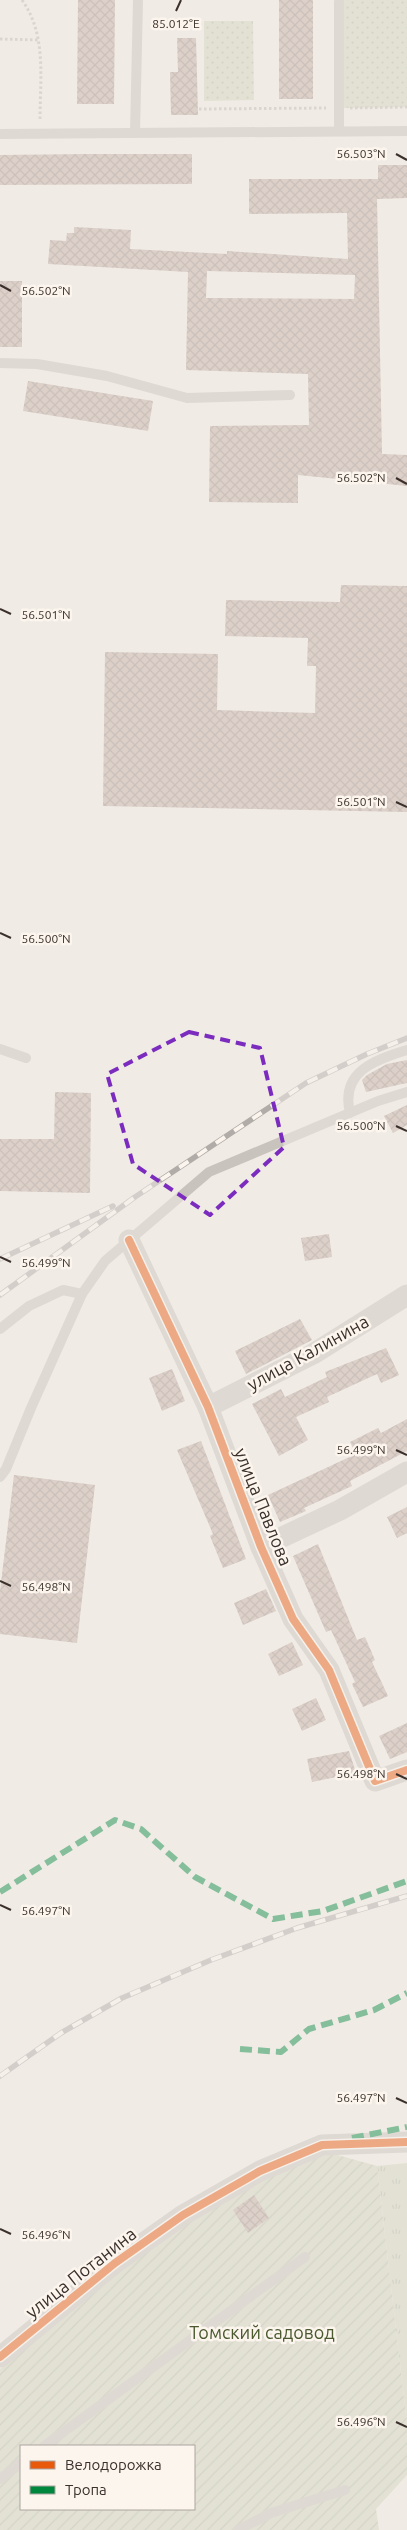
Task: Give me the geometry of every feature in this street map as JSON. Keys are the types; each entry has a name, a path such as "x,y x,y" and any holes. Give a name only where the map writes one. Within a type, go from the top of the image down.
{"street":[{"name":"улица Павлова","path":"129,1240 208,1407 261,1547 293,1619 329,1670 375,1781 407,1770"},
{"name":"улица Калинина","path":"208,1407 313,1354 407,1295"},
{"path":"261,1547 340,1510 407,1472"},
{"name":"улица Потанина","path":"0,2358 115,2263 183,2215 260,2171 322,2145 407,2142"}],"lane":[{"path":"135,133 138,0"},
{"path":"339,2 339,132"},
{"path":"0,134 407,131"},
{"path":"0,363 37,364 107,376 187,398 290,395"},
{"path":"0,1049 26,1058"},
{"path":"350,1113 346,1098 354,1076 384,1057 407,1050"},
{"path":"0,1476 6,1469 30,1408 82,1294 105,1261 209,1172 350,1113 407,1092"},
{"path":"0,1329 29,1306 63,1290 82,1294"},
{"path":"45,2445 305,2257"},
{"path":"0,2479 20,2464"},
{"path":"238,2530 271,2513 345,2490"}],"path":[{"path":"22,0 35,22 40,40 40,134"},
{"path":"0,39 40,40"},
{"path":"199,109 407,107"}],"highlighted area":[{"path":"189,1032 260,1048 284,1147 210,1215 133,1164 107,1074"}],"green space":[{"path":"343,0 407,0 407,107 339,108"},
{"path":"204,21 253,21 254,100 204,101"},
{"name":"Томский садовод","path":"323,2151 377,2166 407,2424 407,2475 376,2509 379,2530 0,2530 0,2369 44,2330 117,2273 207,2210 263,2176"},
{"path":"407,2163 407,2424 377,2166"}],"building":[{"path":"78,0 115,0 114,104 77,104"},
{"path":"279,0 313,0 313,99 279,99"},
{"path":"177,38 196,38 198,115 171,115 170,72 178,72"},
{"path":"192,154 192,184 0,185 0,155"},
{"path":"378,165 407,165 407,198 377,199 382,454 407,455 407,486 298,475 298,503 209,502 210,426 309,425 308,374 186,370 188,272 48,264 50,240 66,241 67,233 74,233 74,227 131,230 130,249 227,254 227,251 348,259 347,213 249,214 249,179 378,179","holes":["207,271 355,275 354,299 206,298"]},
{"path":"0,281 22,281 22,347 0,347"},
{"path":"28,381 153,401 148,431 23,411"},
{"path":"341,585 407,586 407,812 103,806 105,652 218,654 217,710 315,713 316,666 307,666 308,638 225,636 226,600 340,602"},
{"path":"407,1060 407,1083 366,1092 362,1080 367,1075 387,1064"},
{"path":"55,1092 91,1093 90,1193 0,1191 0,1139 54,1139"},
{"path":"407,1105 407,1125 393,1133 384,1116"},
{"path":"329,1234 332,1257 305,1261 301,1238"},
{"path":"300,1319 312,1340 246,1374 235,1351"},
{"path":"386,1348 399,1375 381,1383 377,1374 327,1397 329,1402 296,1417 308,1440 279,1456 252,1404 281,1389 285,1397 327,1377 325,1372"},
{"path":"172,1369 185,1401 162,1411 149,1378"},
{"path":"407,1419 407,1451 350,1481 352,1486 304,1508 306,1511 280,1522 268,1495 356,1454 350,1442 378,1428 381,1433"},
{"path":"201,1441 246,1559 223,1568 210,1536 213,1534 177,1450"},
{"path":"14,1475 95,1485 77,1643 0,1634 0,1591"},
{"path":"407,1507 407,1533 397,1538 387,1517"},
{"path":"318,1544 357,1640 365,1637 375,1660 372,1662 388,1696 363,1707 352,1684 355,1682 331,1630 326,1632 293,1556"},
{"path":"266,1589 276,1611 243,1625 234,1603"},
{"path":"292,1642 303,1665 279,1676 268,1654"},
{"path":"316,1698 326,1720 302,1731 292,1709"},
{"path":"407,1723 407,1752 390,1759 379,1736"},
{"path":"349,1751 356,1773 312,1782 307,1759"},
{"path":"254,2195 269,2218 248,2233 233,2210"}],"railway":[{"path":"0,1295 135,1197 306,1083 367,1054 407,1038"},
{"path":"0,1259 113,1206"},
{"path":"0,2076 61,2033 122,1998 211,1960 297,1928 407,1896"}],"marked path":[{"path":"0,1892 115,1820 141,1829 195,1877 273,1919 323,1911 407,1881"},
{"path":"240,2049 281,2052 309,2029 374,2010 407,1993"},
{"path":"352,2138 407,2127"}],"cycle path":[{"path":"129,1240 208,1407 261,1547 293,1619 329,1670 375,1781 407,1770"},
{"path":"0,2357 115,2263 183,2215 260,2171 322,2145 407,2142"}]}
